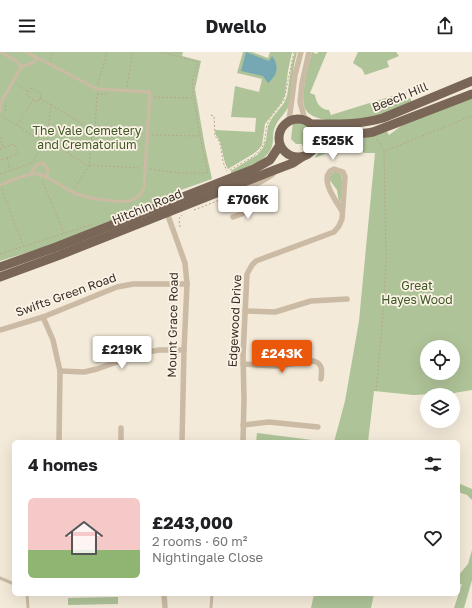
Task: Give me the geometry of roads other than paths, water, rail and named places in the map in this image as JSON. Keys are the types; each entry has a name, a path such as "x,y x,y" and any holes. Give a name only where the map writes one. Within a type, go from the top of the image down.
{"main road":[{"name":"Beech Hill","path":"308,122 346,124 369,122 472,81"},
{"name":"Beech Hill","path":"317,140 322,137 336,134 359,135 373,132 472,94"},
{"path":"297,118 308,122 316,131 316,145 310,153 302,157 291,156 280,145 280,133 283,126 289,121 297,118"},
{"name":"Hitchin Road","path":"0,277 66,252 266,163 274,156 280,145"},
{"name":"Hitchin Road","path":"0,267 165,208 228,194 293,163 302,157"}],"street":[{"path":"289,121 295,75 301,52"},
{"path":"308,122 300,102 302,83 309,52"},
{"name":"Edgewood Drive","path":"243,440 243,364 247,274 256,261 334,232 339,226 342,219 346,177 342,172 334,169 328,174 326,179 342,211"},
{"path":"228,194 246,192 267,180 273,174 272,172"},
{"path":"246,192 252,205"},
{"path":"233,217 242,214 252,205 267,205"},
{"name":"Mount Grace Road","path":"165,208 185,263 187,284 182,440"},
{"name":"Swifts Green Road","path":"0,330 43,317 116,287 133,284 187,284"},
{"path":"245,310 275,312 311,301 347,298"},
{"path":"43,317 53,340 60,372 59,440"},
{"path":"60,372 84,372 98,369 143,353 159,350 184,350"},
{"path":"243,364 275,366 314,361 319,363 321,366 321,379"},
{"path":"243,425 268,422 311,430 318,427"},
{"path":"121,428 121,440"},
{"path":"164,596 165,608"}],"lane":[{"path":"0,55 1,52 18,62 20,67"},
{"path":"0,185 31,174 37,174 46,177 72,192 95,199 128,201 136,198 142,193 145,183 150,92 97,90 26,52"},
{"path":"0,111 0,104 20,67 33,63 37,58"},
{"path":"31,174 36,165 42,164 47,168 48,173 46,177"},
{"path":"0,578 12,583"},
{"path":"27,596 28,608"},
{"path":"211,608 212,596"}],"water":[{"path":"246,52 269,61 272,56 277,67 274,77 268,83 263,76 241,71"}],"park label":[{"name":"The Vale Cemetery and Crematorium","path":"87,138"},
{"name":"Great Hayes Wood","path":"417,293"}]}
